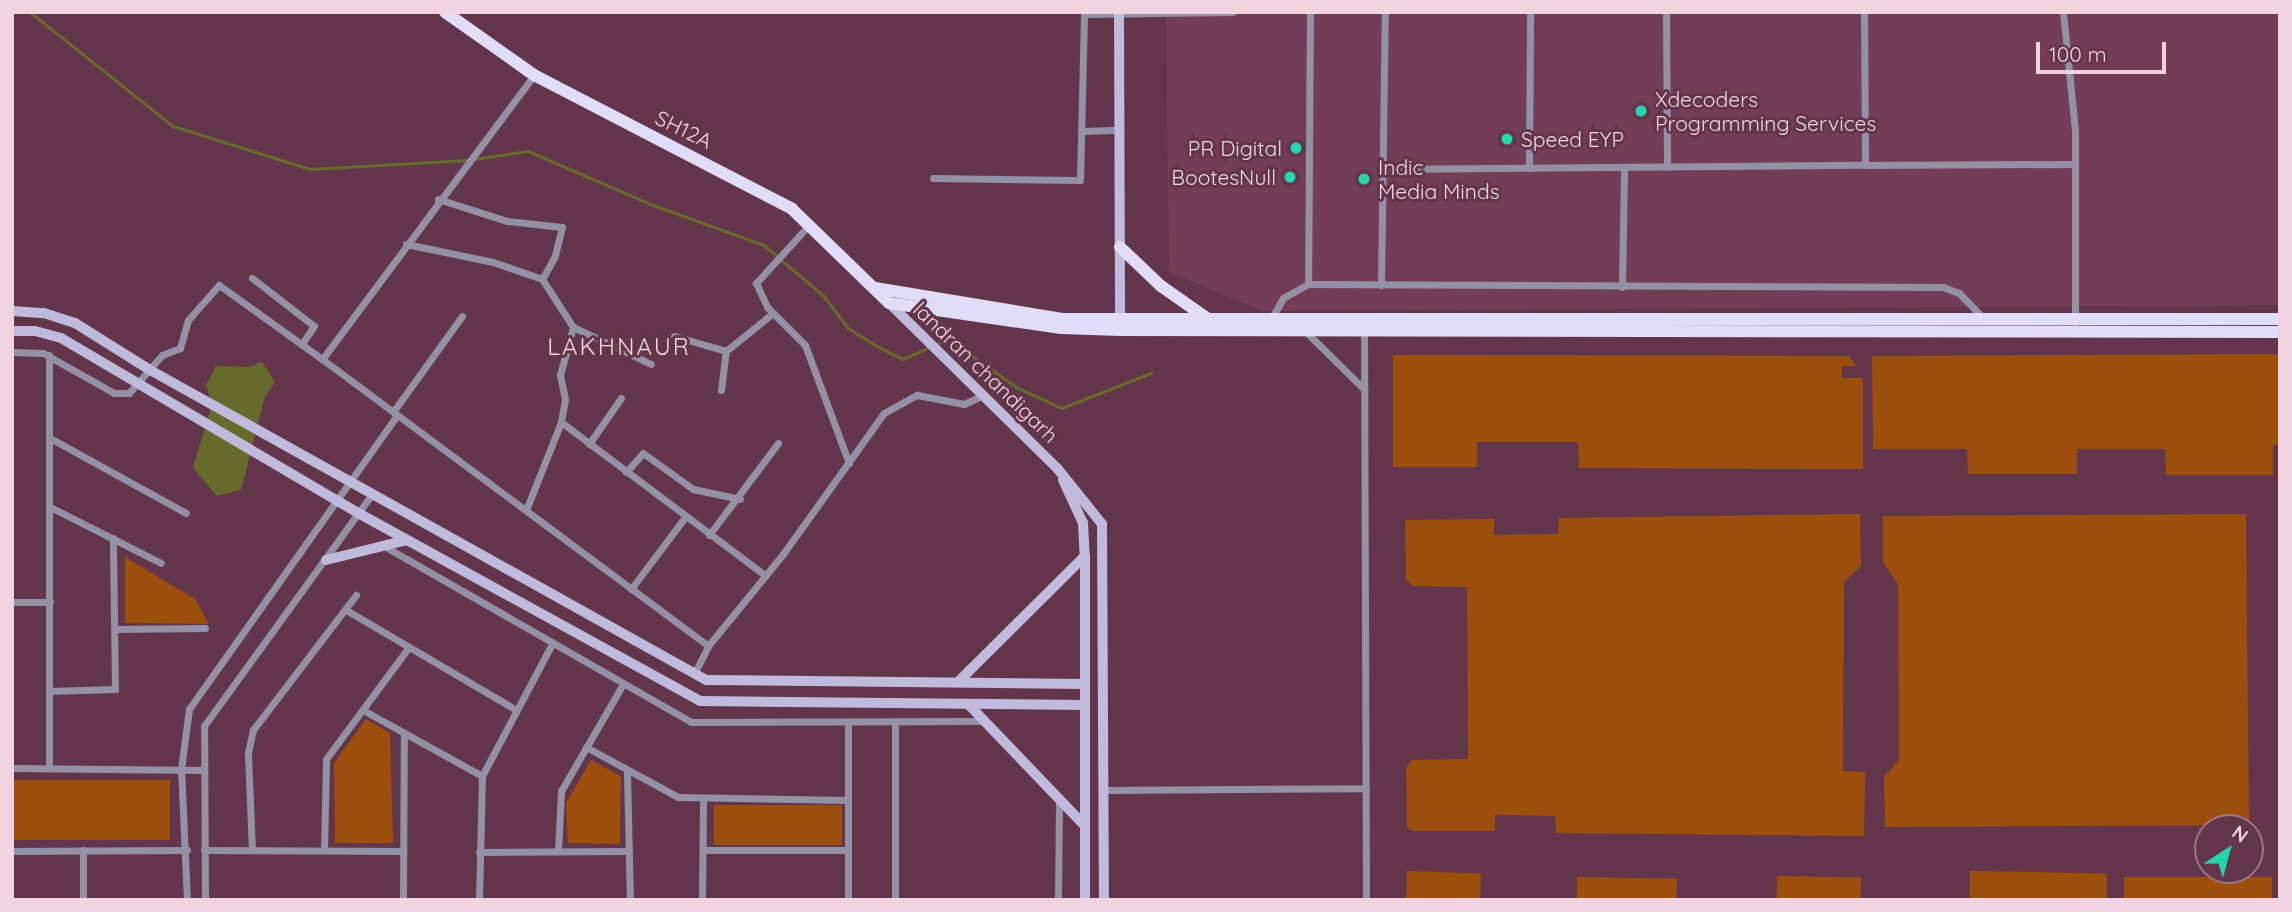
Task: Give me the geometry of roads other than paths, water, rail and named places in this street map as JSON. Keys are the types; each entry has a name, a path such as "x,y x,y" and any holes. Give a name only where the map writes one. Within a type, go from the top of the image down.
{"main road":[{"name":"SH12A","path":"445,12 534,75 769,194 810,224 889,303"},
{"path":"1120,247 1161,286 1208,319"},
{"path":"875,288 1023,314 1120,325 1304,330 1363,325 1982,317 2280,318"},
{"path":"889,303 1061,328 1208,319 1271,319 1363,325 2280,332"}],"street":[{"path":"933,178 1078,182 1083,173 1084,13 1233,12"},
{"path":"1308,284 1310,12"},
{"path":"1381,285 1385,12"},
{"path":"1529,168 1530,12"},
{"path":"1666,12 1667,167"},
{"path":"1864,12 1865,165"},
{"path":"2063,12 2075,164 2076,331"},
{"path":"1119,14 1120,325"},
{"path":"321,359 438,199 534,75"},
{"path":"1083,131 1119,130"},
{"path":"1383,169 2075,164"},
{"path":"1622,287 1624,168"},
{"path":"438,199 507,221 562,227 555,256 542,279"},
{"path":"810,224 776,257 756,283 773,313 805,345 849,463"},
{"path":"407,244 493,262 542,279 573,327 651,364"},
{"path":"252,278 314,326 302,344"},
{"path":"1271,319 1283,298 1308,284 1943,287 1959,293 1982,317"},
{"path":"12,352 49,355 117,394 139,386 162,355 180,348 188,320 219,285 708,646"},
{"name":"landran chandigarh","path":"889,303 1057,468"},
{"path":"12,311 60,317 694,674 733,681 960,680 1085,684"},
{"path":"720,390 726,351 773,313"},
{"path":"187,900 187,850 181,769 184,722 192,702 338,501 462,316"},
{"path":"1363,325 1366,900"},
{"path":"526,510 561,422 565,399 560,375 573,327"},
{"path":"1304,330 1364,389"},
{"path":"12,331 35,331 61,338 360,514 700,701 1085,705"},
{"path":"674,336 726,351"},
{"path":"49,355 49,768"},
{"path":"694,674 708,646 766,576 884,413 904,399 917,395 964,404 981,396"},
{"path":"589,444 621,398"},
{"path":"561,422 766,576"},
{"path":"50,438 186,513"},
{"path":"709,535 740,499 778,443"},
{"path":"626,472 643,453 693,489 740,499"},
{"path":"1057,468 1083,523 1085,900"},
{"path":"1057,468 1102,524 1104,900"},
{"path":"205,900 202,770 204,726 209,712 326,560 372,494"},
{"path":"50,507 162,563"},
{"path":"631,589 685,517"},
{"path":"50,691 113,692 113,538"},
{"path":"326,560 407,540"},
{"path":"384,547 623,684 700,724 986,721"},
{"path":"960,680 1085,556"},
{"path":"480,601 491,587"},
{"path":"252,850 248,740 337,616 346,610 356,595"},
{"path":"12,602 50,602"},
{"path":"346,610 515,709"},
{"path":"115,629 205,628"},
{"path":"479,900 482,776 515,709 552,644"},
{"path":"324,850 324,765 408,648"},
{"path":"558,852 559,798 623,684"},
{"path":"969,705 1085,826"},
{"path":"363,710 482,776"},
{"path":"848,722 848,900"},
{"path":"895,722 895,900"},
{"path":"403,900 404,733"},
{"path":"586,747 671,795 704,799 848,800"},
{"path":"12,768 202,770"},
{"path":"627,772 630,900"},
{"path":"1104,790 1366,788"},
{"path":"1058,900 1059,797"},
{"path":"702,900 704,799"},
{"path":"83,850 83,900"},
{"path":"12,851 187,850"},
{"path":"204,850 403,851"},
{"path":"703,850 848,850"},
{"path":"479,852 629,851"}],"waterway":[{"path":"30,12 173,126 310,169 467,160"},
{"path":"474,159 528,151 653,205 764,245 824,296 848,328 903,359 928,348"},
{"path":"937,344 948,339 1018,388 1062,408 1151,373"}],"place":[{"name":"Xdecoders Programming Services","path":"1641,111"},
{"name":"Speed EYP","path":"1507,139"},
{"name":"PR Digital","path":"1296,148"},
{"name":"BootesNull","path":"1290,177"},
{"name":"Indic Media Minds","path":"1364,179"}],"district":[{"name":"LAKHNAUR","path":"619,347"}]}
